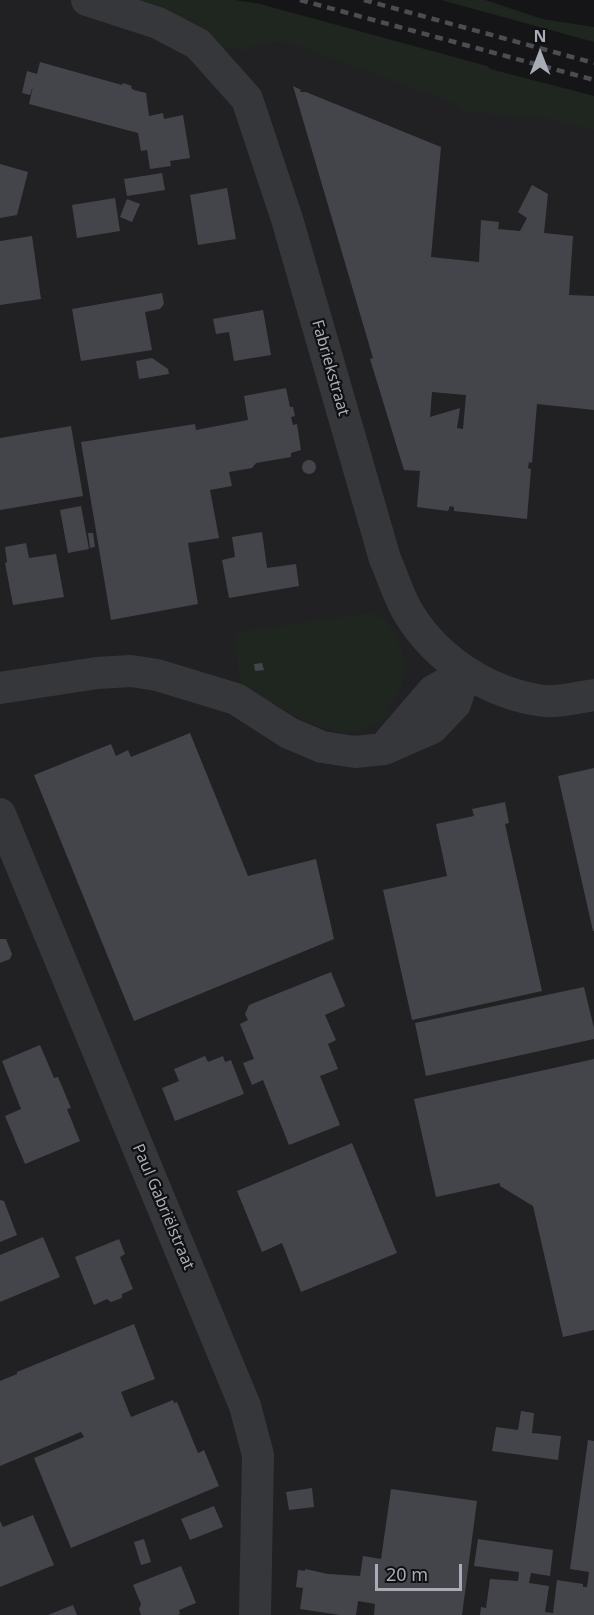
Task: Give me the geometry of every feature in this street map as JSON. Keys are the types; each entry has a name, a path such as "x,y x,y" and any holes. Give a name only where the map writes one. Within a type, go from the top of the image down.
{"street":[{"name":"Fabriekstraat","path":"87,0 158,23 198,44 247,99 286,219 385,560 408,613 426,638 465,673 503,691 546,701 594,695"},
{"path":"0,688 97,673 130,671 157,675 236,699 289,733 322,747 356,752 384,749 432,728 455,704 465,673"},
{"name":"Paul Gabriëlstraat","path":"0,814 245,1406 258,1455 255,1615"}],"shaded area":[{"path":"0,0 97,0 594,103 594,1615 0,1615"},
{"path":"137,0 235,0 260,4 594,96 594,130 546,118 468,112 453,103 285,41 261,44 243,50 222,47"},
{"path":"441,0 485,0 542,19 594,27 594,42"},
{"path":"370,613 385,619 400,645 403,657 405,669 401,690 386,709 393,715 359,731 334,732 307,722 241,685 234,633"}],"building":[{"path":"40,62 132,86 134,90 146,93 149,116 163,113 164,119 183,115 190,158 170,161 171,166 150,169 147,150 141,151 138,133 29,104 33,86 30,95 22,93 27,71 37,74"},
{"path":"293,86 301,90 300,92 306,92 441,147 431,257 479,262 481,220 499,222 498,229 520,231 527,218 518,212 532,185 548,194 544,233 573,236 569,295 594,296 594,410 537,404 532,463 529,462 528,468 531,469 527,519 454,511 454,507 450,506 448,511 417,507 420,471 404,470 370,359 373,358","holes":["432,392 466,395 463,429 457,428 460,408 430,417"]},
{"path":"0,164 28,172 17,215 0,218"},
{"path":"162,173 165,190 127,196 124,179"},
{"path":"227,188 236,239 198,245 190,195"},
{"path":"115,198 120,231 77,238 72,205"},
{"path":"127,199 140,204 132,222 120,217"},
{"path":"32,236 41,299 0,305 0,241"},
{"path":"162,293 164,304 160,309 145,312 152,350 81,361 72,309"},
{"path":"263,310 271,355 234,361 229,332 216,334 213,319"},
{"path":"152,358 168,369 169,374 139,379 136,361"},
{"path":"286,388 290,407 293,407 295,416 291,417 293,425 297,424 301,450 291,453 291,457 256,463 252,468 229,472 232,486 210,490 219,538 188,543 198,604 111,620 81,442 195,424 196,430 248,420 244,396"},
{"path":"71,426 83,496 0,510 0,438"},
{"path":"306,460 312,460 316,467 312,474 306,474 302,470 302,464"},
{"path":"81,506 89,549 68,553 60,510"},
{"path":"262,532 267,568 296,564 299,586 229,598 222,560 235,557 232,537"},
{"path":"88,533 93,533 95,547 90,548"},
{"path":"26,543 29,558 56,554 64,597 13,605 5,563 7,562 5,547"},
{"path":"262,663 264,670 255,671 254,664"},
{"path":"190,733 248,876 316,859 334,939 134,1021 34,775 111,744 116,756 128,750 131,757"},
{"path":"594,768 594,931 593,931 558,776"},
{"path":"505,802 509,823 505,824 542,991 412,1020 383,890 447,876 436,824 474,816 472,809"},
{"path":"0,939 6,939 12,954 10,959 0,963"},
{"path":"331,972 345,1006 325,1015 336,1040 328,1044 338,1069 320,1076 340,1125 289,1145 263,1080 252,1085 243,1063 254,1059 240,1024 248,1020 245,1014 249,1005"},
{"path":"584,987 594,1028 594,1039 426,1076 415,1023"},
{"path":"40,1045 54,1078 58,1077 71,1108 67,1109 80,1141 25,1164 5,1116 21,1109 2,1061"},
{"path":"205,1056 208,1062 223,1056 225,1062 231,1060 244,1094 175,1121 162,1088 179,1081 174,1069"},
{"path":"594,1059 594,1330 563,1337 533,1206 500,1186 500,1183 436,1197 414,1099"},
{"path":"352,1143 397,1253 301,1292 282,1243 262,1252 237,1191"},
{"path":"0,1200 4,1201 17,1235 0,1242"},
{"path":"43,1237 60,1277 0,1302 0,1255"},
{"path":"119,1239 125,1254 120,1257 133,1289 122,1294 122,1298 111,1302 107,1299 94,1305 75,1257"},
{"path":"134,1324 155,1379 121,1392 131,1417 173,1400 174,1403 177,1402 198,1453 204,1450 219,1486 71,1548 34,1458 84,1437 81,1432 0,1466 0,1381"},
{"path":"521,1411 534,1413 532,1433 561,1436 558,1460 492,1451 496,1427 518,1430"},
{"path":"588,1440 594,1441 594,1615 480,1615 481,1607 486,1608 490,1579 518,1581 519,1572 474,1566 478,1539 553,1550 550,1576 531,1573 529,1583 549,1586 545,1612 553,1613 557,1580 583,1584 583,1587 587,1587 589,1572 570,1569"},
{"path":"312,1488 314,1507 289,1510 286,1492"},
{"path":"391,1489 477,1501 462,1615 374,1615 375,1604 358,1601 356,1615 300,1609 303,1588 296,1587 298,1570 360,1576 363,1556 381,1559"},
{"path":"214,1506 223,1527 190,1540 181,1519"},
{"path":"33,1515 54,1565 0,1587 0,1521 3,1527"},
{"path":"144,1539 151,1562 141,1565 134,1542"},
{"path":"181,1566 196,1603 179,1610 180,1614 177,1615 141,1615 139,1609 141,1604 133,1585"},
{"path":"73,1605 77,1615 48,1615"}],"railway":[{"path":"300,0 594,80"},
{"path":"364,0 594,63"}]}
